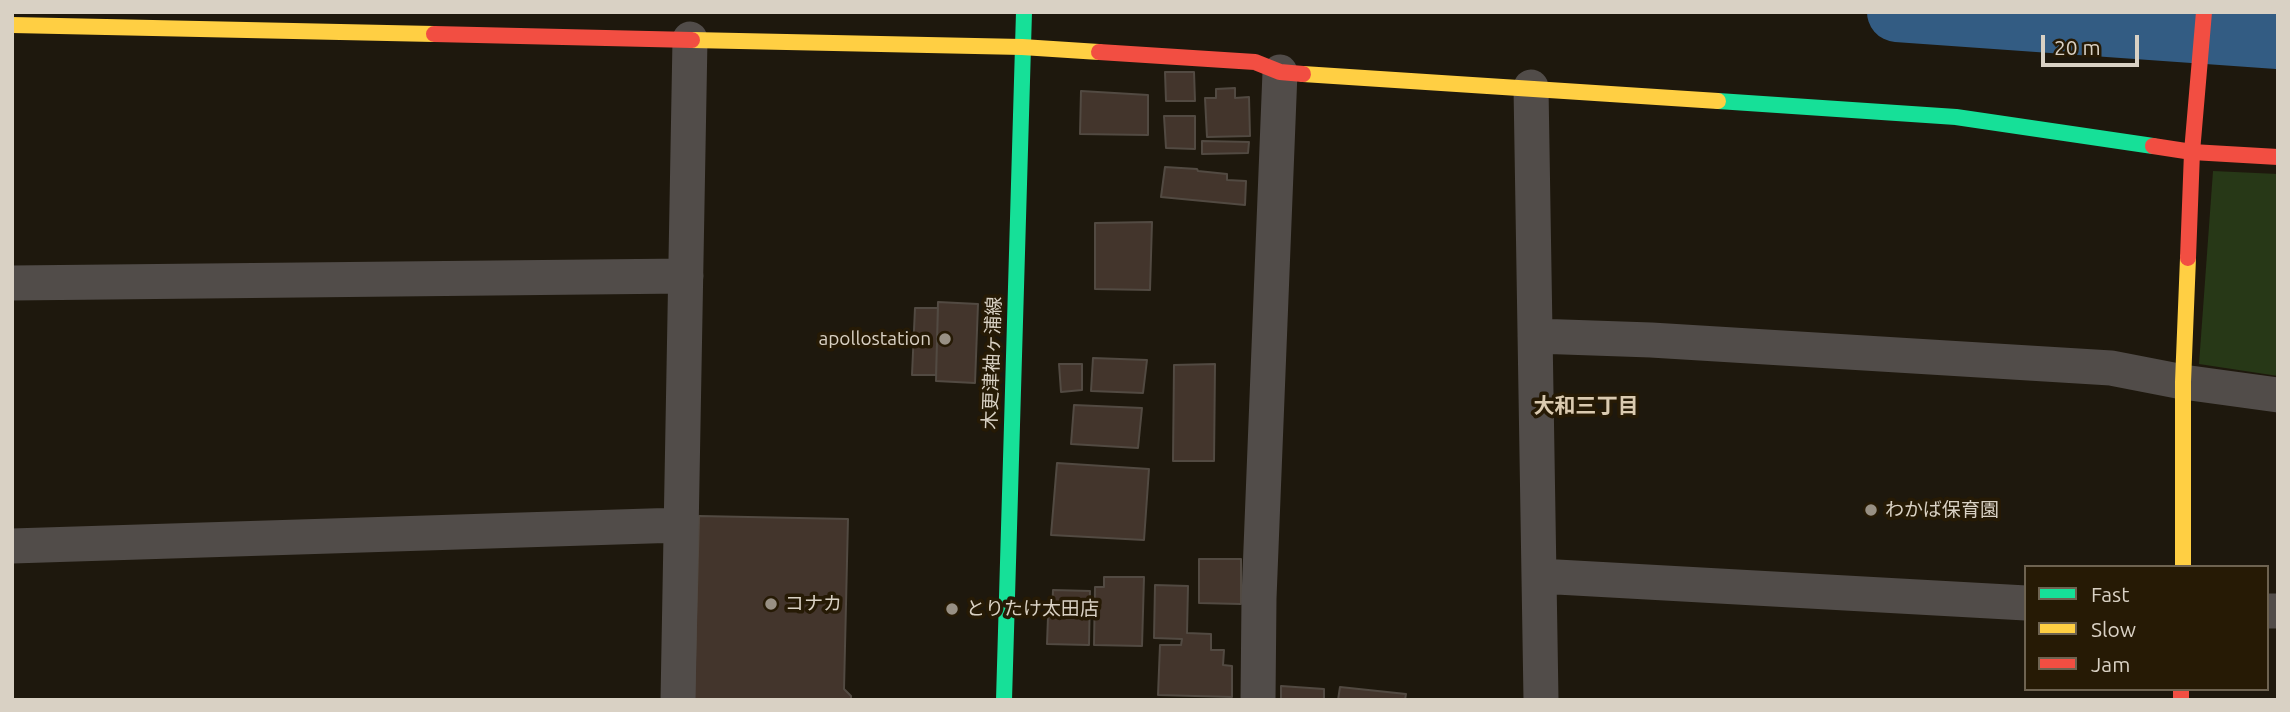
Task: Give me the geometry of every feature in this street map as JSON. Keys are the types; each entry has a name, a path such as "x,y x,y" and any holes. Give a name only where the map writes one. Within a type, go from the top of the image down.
{"street":[{"path":"2183,565 2183,382 2192,152 2204,12"},
{"name":"木更津袖ヶ浦線","path":"1004,700 1023,20"},
{"path":"12,25 1022,47 1255,62 1280,72 1956,117 2192,152 2278,157"},
{"path":"678,700 690,39"},
{"path":"1258,700 1259,598 1280,72"},
{"path":"1531,87 1541,700"},
{"path":"12,283 686,276"},
{"path":"1535,337 1665,341 2112,368 2183,382 2278,395"},
{"path":"12,546 681,525"},
{"path":"1539,576 2024,603"}],"green space":[{"path":"2213,171 2278,174 2278,376 2199,364"}],"building":[{"path":"1165,72 1194,72 1195,101 1166,101"},
{"path":"1235,88 1235,98 1249,97 1250,136 1207,137 1205,98 1216,98 1216,89"},
{"path":"1081,91 1148,95 1148,135 1080,134"},
{"path":"1164,116 1195,116 1195,149 1166,148"},
{"path":"1202,141 1249,142 1248,153 1202,154"},
{"path":"1165,167 1227,174 1227,180 1246,181 1245,205 1161,197"},
{"path":"1152,222 1150,290 1095,289 1095,223"},
{"path":"938,302 978,304 975,383 936,381"},
{"path":"915,308 938,308 936,375 912,375"},
{"path":"1093,358 1147,360 1143,393 1091,391"},
{"path":"1059,364 1082,364 1082,390 1061,392"},
{"path":"1215,364 1214,461 1173,461 1174,365"},
{"path":"1074,405 1142,408 1138,448 1071,444"},
{"path":"1057,463 1149,469 1144,540 1051,535"},
{"name":"コナカ","path":"699,516 848,519 844,689 851,696 851,700 694,700"},
{"path":"1199,559 1241,559 1241,604 1199,603"},
{"path":"1104,577 1144,577 1142,646 1094,645 1095,587 1104,587"},
{"path":"1155,585 1188,586 1187,633 1211,634 1211,650 1224,650 1223,665 1232,666 1232,697 1158,695 1160,645 1181,645 1182,639 1154,638"},
{"path":"1053,590 1090,591 1089,645 1047,644"},
{"path":"1281,686 1324,689 1324,700 1281,700"},
{"path":"1340,687 1406,694 1405,700 1338,700"}],"waterway":[{"path":"1897,12 2278,39"}],"traffic: fast":[{"path":"1004,700 1024,12"},
{"path":"1718,101 1956,117 2153,146"}],"traffic: slow":[{"path":"12,25 434,34"},
{"path":"692,40 1022,47 1099,52"},
{"path":"1303,74 1718,101"},
{"path":"2183,565 2183,382 2188,258"}],"traffic: jam":[{"path":"2188,258 2192,152 2204,12"},
{"path":"434,34 692,40"},
{"path":"1099,52 1255,62 1280,72 1303,74"},
{"path":"2153,146 2192,152 2278,157"},
{"path":"2181,691 2181,700"}],"place":[{"name":"apollostation","path":"945,339"},
{"name":"わかば保育園","path":"1871,510"},
{"name":"コナカ","path":"771,604"},
{"name":"とりたけ太田店","path":"952,609"}],"district":[{"name":"大和三丁目","path":"1586,406"}]}
